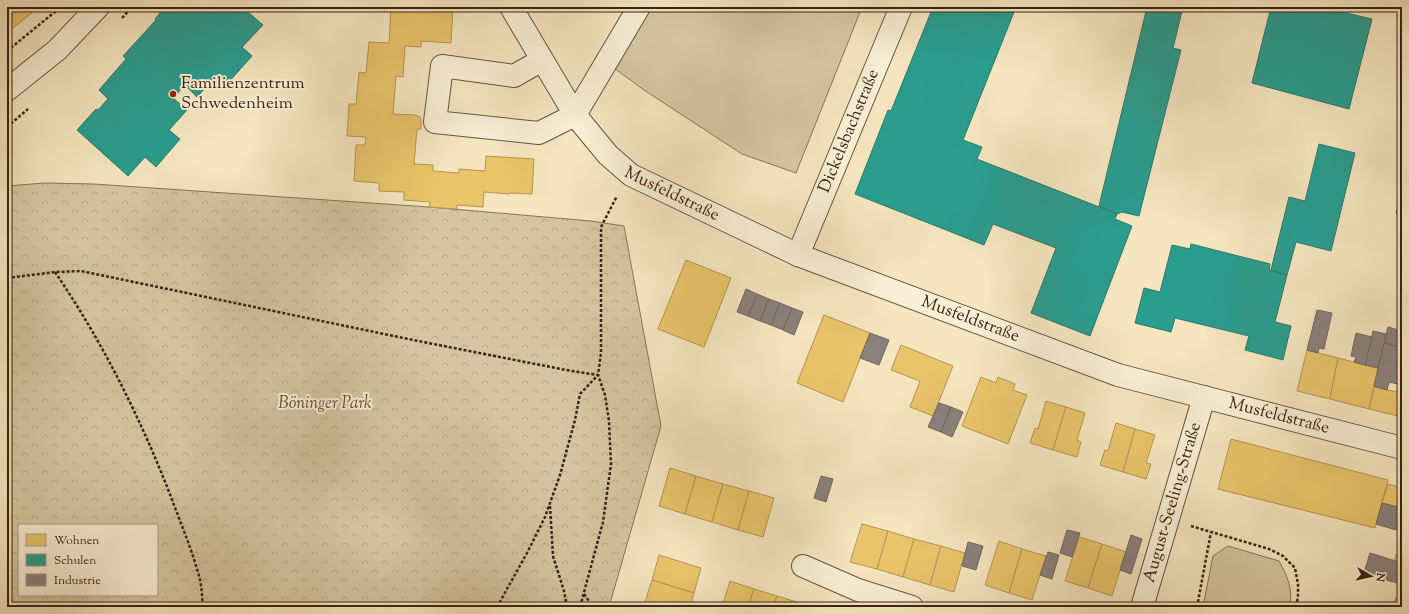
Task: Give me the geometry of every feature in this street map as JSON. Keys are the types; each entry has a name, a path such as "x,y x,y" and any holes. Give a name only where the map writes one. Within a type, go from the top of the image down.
{"street":[{"path":"7,90 57,50 98,7"},
{"name":"Musfeldstraße","path":"511,7 575,115 608,155 631,176 798,255 1118,375 1402,448"},
{"path":"542,60 514,76 442,66 435,122 538,133 575,115 639,7"},
{"name":"Dickelsbachstraße","path":"798,255 901,7"},
{"name":"August-Seeling-Straße","path":"1142,607 1204,397"},
{"path":"803,566 858,590 912,607"}],"path":[{"path":"7,51 60,7"},
{"path":"580,607 603,522 611,464 609,420 605,395 598,374 601,353 601,227 616,196"},
{"path":"7,278 55,272 81,271 420,341 566,370 598,374"},
{"path":"55,272 72,298 135,410 186,536 200,581 203,607"},
{"path":"496,607 527,553 545,517 573,427 580,394 598,374"},
{"path":"550,503 554,556 564,591 566,607"},
{"path":"1168,519 1269,549 1283,556 1295,568 1298,584 1298,598 1295,607"},
{"path":"1197,607 1211,532"},
{"path":"584,594 593,607"}],"green space":[{"path":"650,7 862,7 796,173 742,154 644,90 614,68"},
{"name":"Böninger Park","path":"44,183 94,184 429,207 591,221 624,226 661,426 609,607 7,607 7,186"},
{"path":"1228,546 1279,561 1289,583 1291,595 1289,607 1203,607 1213,556"}],"building: Wohnen":[{"path":"7,7 29,7 33,12 7,33"},
{"path":"391,7 421,10 422,7 453,7 451,43 421,41 421,47 405,46 403,77 396,76 393,114 415,115 420,117 421,129 417,129 414,164 433,165 433,171 459,173 459,169 485,171 486,156 534,159 532,194 484,192 483,207 457,205 457,209 429,207 430,202 404,200 404,192 379,191 379,183 354,181 356,145 365,145 366,137 347,136 349,104 356,104 359,72 366,73 369,42 389,43"},
{"path":"686,260 731,278 704,347 658,329"},
{"path":"824,315 870,333 843,402 797,383"},
{"path":"901,345 953,366 933,416 910,407 920,381 891,370"},
{"path":"1307,350 1338,358 1330,399 1297,391"},
{"path":"1338,358 1378,368 1369,409 1330,399"},
{"path":"981,377 996,383 998,377 1015,384 1013,390 1027,395 1008,444 962,426"},
{"path":"1374,387 1402,393 1402,417 1369,409"},
{"path":"1046,401 1066,407 1053,450 1030,443 1035,428 1038,429"},
{"path":"1066,407 1085,413 1077,440 1081,442 1077,457 1053,450"},
{"path":"1116,423 1135,429 1123,472 1100,465 1105,450 1108,451"},
{"path":"1135,429 1155,435 1146,463 1151,464 1146,479 1123,472"},
{"path":"1231,439 1388,480 1375,528 1218,489"},
{"path":"670,468 696,476 685,514 659,506"},
{"path":"696,476 723,484 712,522 685,514"},
{"path":"723,484 749,491 738,530 712,522"},
{"path":"1388,484 1402,488 1402,508 1382,503"},
{"path":"749,491 774,498 763,537 738,530"},
{"path":"862,524 888,531 877,569 850,562"},
{"path":"888,531 914,539 903,577 877,569"},
{"path":"1079,537 1102,544 1088,588 1065,581"},
{"path":"914,539 941,546 930,585 903,577"},
{"path":"999,541 1022,549 1009,593 985,585"},
{"path":"1102,544 1126,552 1112,596 1088,588"},
{"path":"941,546 965,553 954,592 930,585"},
{"path":"1399,548 1402,549 1402,563 1394,561"},
{"path":"1022,549 1046,556 1032,600 1009,593"},
{"path":"659,555 701,568 694,593 652,580"},
{"path":"652,580 694,593 690,607 650,607 644,605"},
{"path":"730,581 754,589 748,607 722,607"},
{"path":"754,589 777,596 773,607 748,607"},
{"path":"777,596 800,603 799,607 773,607"},
{"path":"1396,597 1402,598 1402,607 1393,607"},
{"path":"800,603 814,607 799,607"}],"building: Schulen":[{"path":"165,7 252,7 248,12 263,25 242,47 252,56 227,84 217,75 197,97 185,85 173,98 187,110 169,130 180,139 156,167 145,157 128,176 77,130 96,109 98,110 108,99 99,90 126,59 123,56 156,20 155,19"},
{"path":"256,7 267,7 262,12"},
{"path":"933,7 1016,7 963,140 982,147 977,159 1117,214 1115,219 1132,226 1090,336 1031,313 1056,248 993,224 984,245 855,194 888,110 891,111"},
{"path":"1147,7 1183,7 1173,48 1181,50 1139,216 1122,212 1117,214 1099,206"},
{"path":"1271,7 1321,7 1372,19 1349,109 1252,83"},
{"path":"1319,144 1355,153 1331,251 1296,242 1287,275 1271,270 1289,197 1305,201"},
{"path":"1191,244 1270,264 1269,270 1287,275 1275,322 1291,326 1283,360 1245,350 1249,336 1175,318 1171,332 1135,323 1144,288 1160,292 1172,245 1190,249"}],"building: Industrie":[{"path":"1400,199 1402,199 1402,215 1396,213"},
{"path":"746,289 757,294 748,316 737,312"},
{"path":"757,294 769,299 760,321 748,316"},
{"path":"769,299 780,303 771,325 760,321"},
{"path":"780,303 792,308 783,330 771,325"},
{"path":"792,308 803,312 794,335 783,330"},
{"path":"1317,310 1332,313 1324,349 1319,348 1318,353 1307,350"},
{"path":"1388,327 1402,331 1402,348 1384,343"},
{"path":"1373,331 1386,334 1379,368 1365,365"},
{"path":"870,333 889,340 879,365 860,358"},
{"path":"1356,333 1372,337 1365,365 1354,362 1356,357 1351,356"},
{"path":"1384,343 1402,348 1402,385 1389,382 1387,390 1374,386"},
{"path":"939,403 951,407 941,432 928,427"},
{"path":"951,407 963,412 952,437 941,432"},
{"path":"821,476 833,479 826,502 814,498"},
{"path":"1382,503 1402,508 1396,530 1376,524"},
{"path":"1067,530 1080,533 1072,557 1060,553"},
{"path":"1131,535 1142,539 1131,574 1120,570"},
{"path":"968,542 983,546 976,570 962,566"},
{"path":"1048,552 1059,555 1052,579 1040,575"},
{"path":"1370,553 1402,563 1402,577 1400,584 1364,573"}],"place":[{"name":"Familienzentrum Schwedenheim","path":"173,94"}]}
